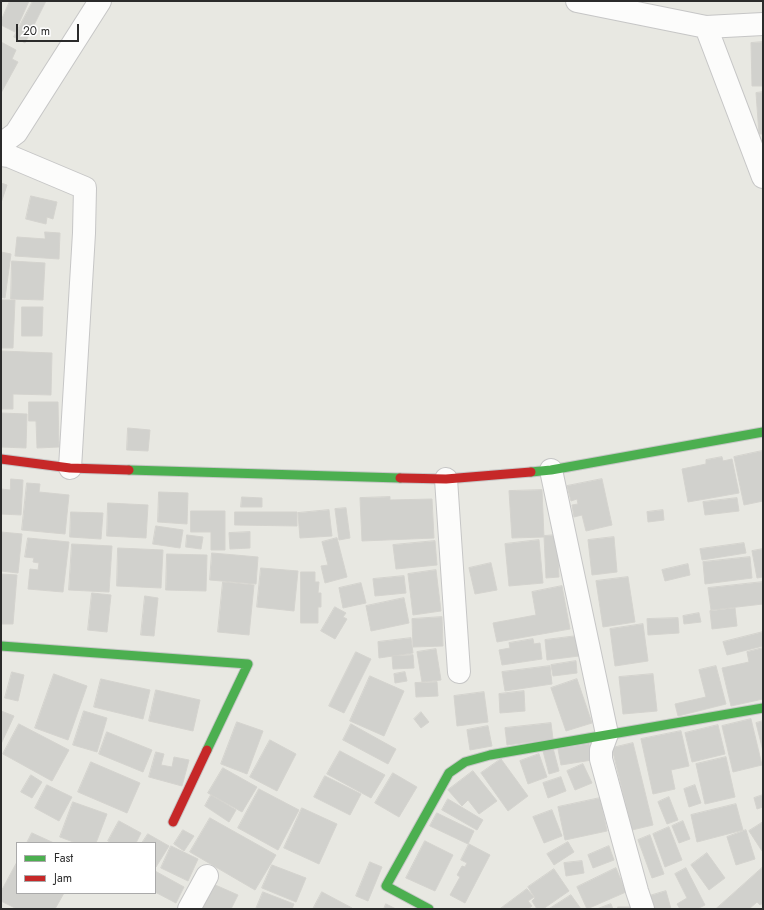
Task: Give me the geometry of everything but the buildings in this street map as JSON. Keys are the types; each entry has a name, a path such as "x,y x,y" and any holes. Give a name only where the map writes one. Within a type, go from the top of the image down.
{"street":[{"path":"1,143 16,133 100,1"},
{"path":"577,1 706,27 763,24"},
{"path":"706,27 763,177"},
{"path":"1,155 9,156 86,188 70,468"},
{"path":"1,459 70,468 446,479 551,470 763,432"},
{"path":"551,470 607,734 601,750 601,759 643,909"},
{"path":"446,479 459,672"},
{"path":"1,646 248,664 174,822"},
{"path":"429,909 386,886 449,773 465,762 490,755 763,708"},
{"path":"189,909 207,876"}],"traffic: fast":[{"path":"531,472 551,470 763,432"},
{"path":"129,470 400,478"},
{"path":"1,646 248,664 207,750"},
{"path":"429,909 386,886 449,773 465,762 490,755 763,708"}],"traffic: jam":[{"path":"1,459 70,468 129,470"},
{"path":"400,478 446,479 531,472"},
{"path":"173,822 207,750"}]}
